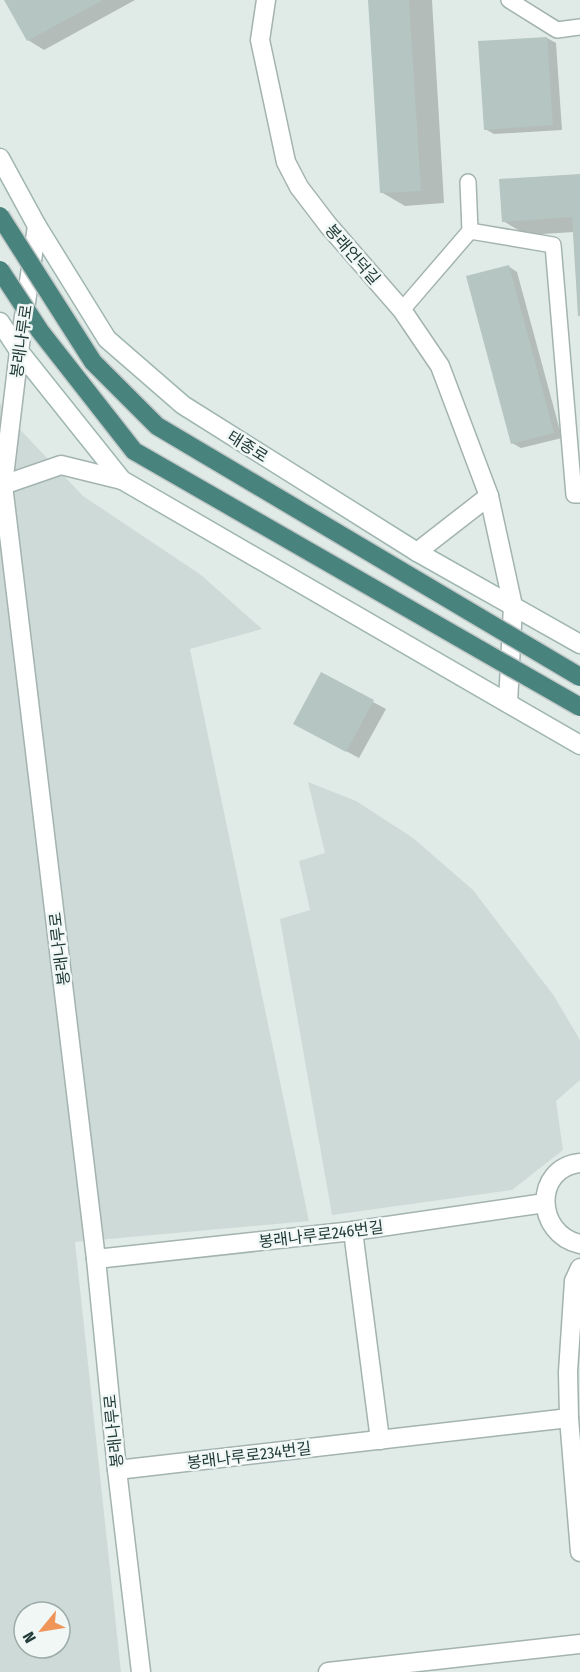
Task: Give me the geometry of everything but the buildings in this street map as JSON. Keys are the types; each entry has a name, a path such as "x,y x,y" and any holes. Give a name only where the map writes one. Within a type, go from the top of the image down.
{"highway":[{"path":"0,216 93,362 157,426 580,677"},
{"path":"0,270 40,331 135,451 580,707"}],"street":[{"name":"봉래언덕길","path":"266,0 260,40 286,162 299,187 327,225 402,310 440,366 489,496 513,606 508,703"},
{"name":"태종로","path":"0,158 37,226 107,339 183,405 417,552 580,644"},
{"name":"봉래나루로","path":"37,226 3,485 96,1259 117,1470 141,1672"},
{"path":"0,322 19,351 122,480"},
{"path":"3,485 61,465 122,480 580,745"},
{"path":"417,552 489,496"},
{"path":"580,1163 562,1169 553,1178 547,1190 545,1203 547,1217 554,1229 565,1239 580,1244"},
{"name":"봉래나루로246번길","path":"96,1259 353,1232 545,1203"},
{"path":"353,1232 380,1440"},
{"path":"580,1268 574,1281 574,1371 569,1418 580,1552"},
{"name":"봉래나루로234번길","path":"117,1470 569,1418"},
{"path":"328,1672 580,1644"}],"lane":[{"path":"509,0 556,30 580,27"},
{"path":"402,310 470,231 468,182"},
{"path":"470,231 553,245 574,495 580,495"}],"shaded area":[{"path":"0,403 12,421 83,496 201,575 262,629 190,649 309,1221 75,1242 121,1672 0,1672"},
{"path":"308,782 356,801 413,838 473,890 554,996 580,1040 580,1080 556,1101 563,1150 512,1190 332,1215 280,919 310,910 299,861 325,853"}]}
